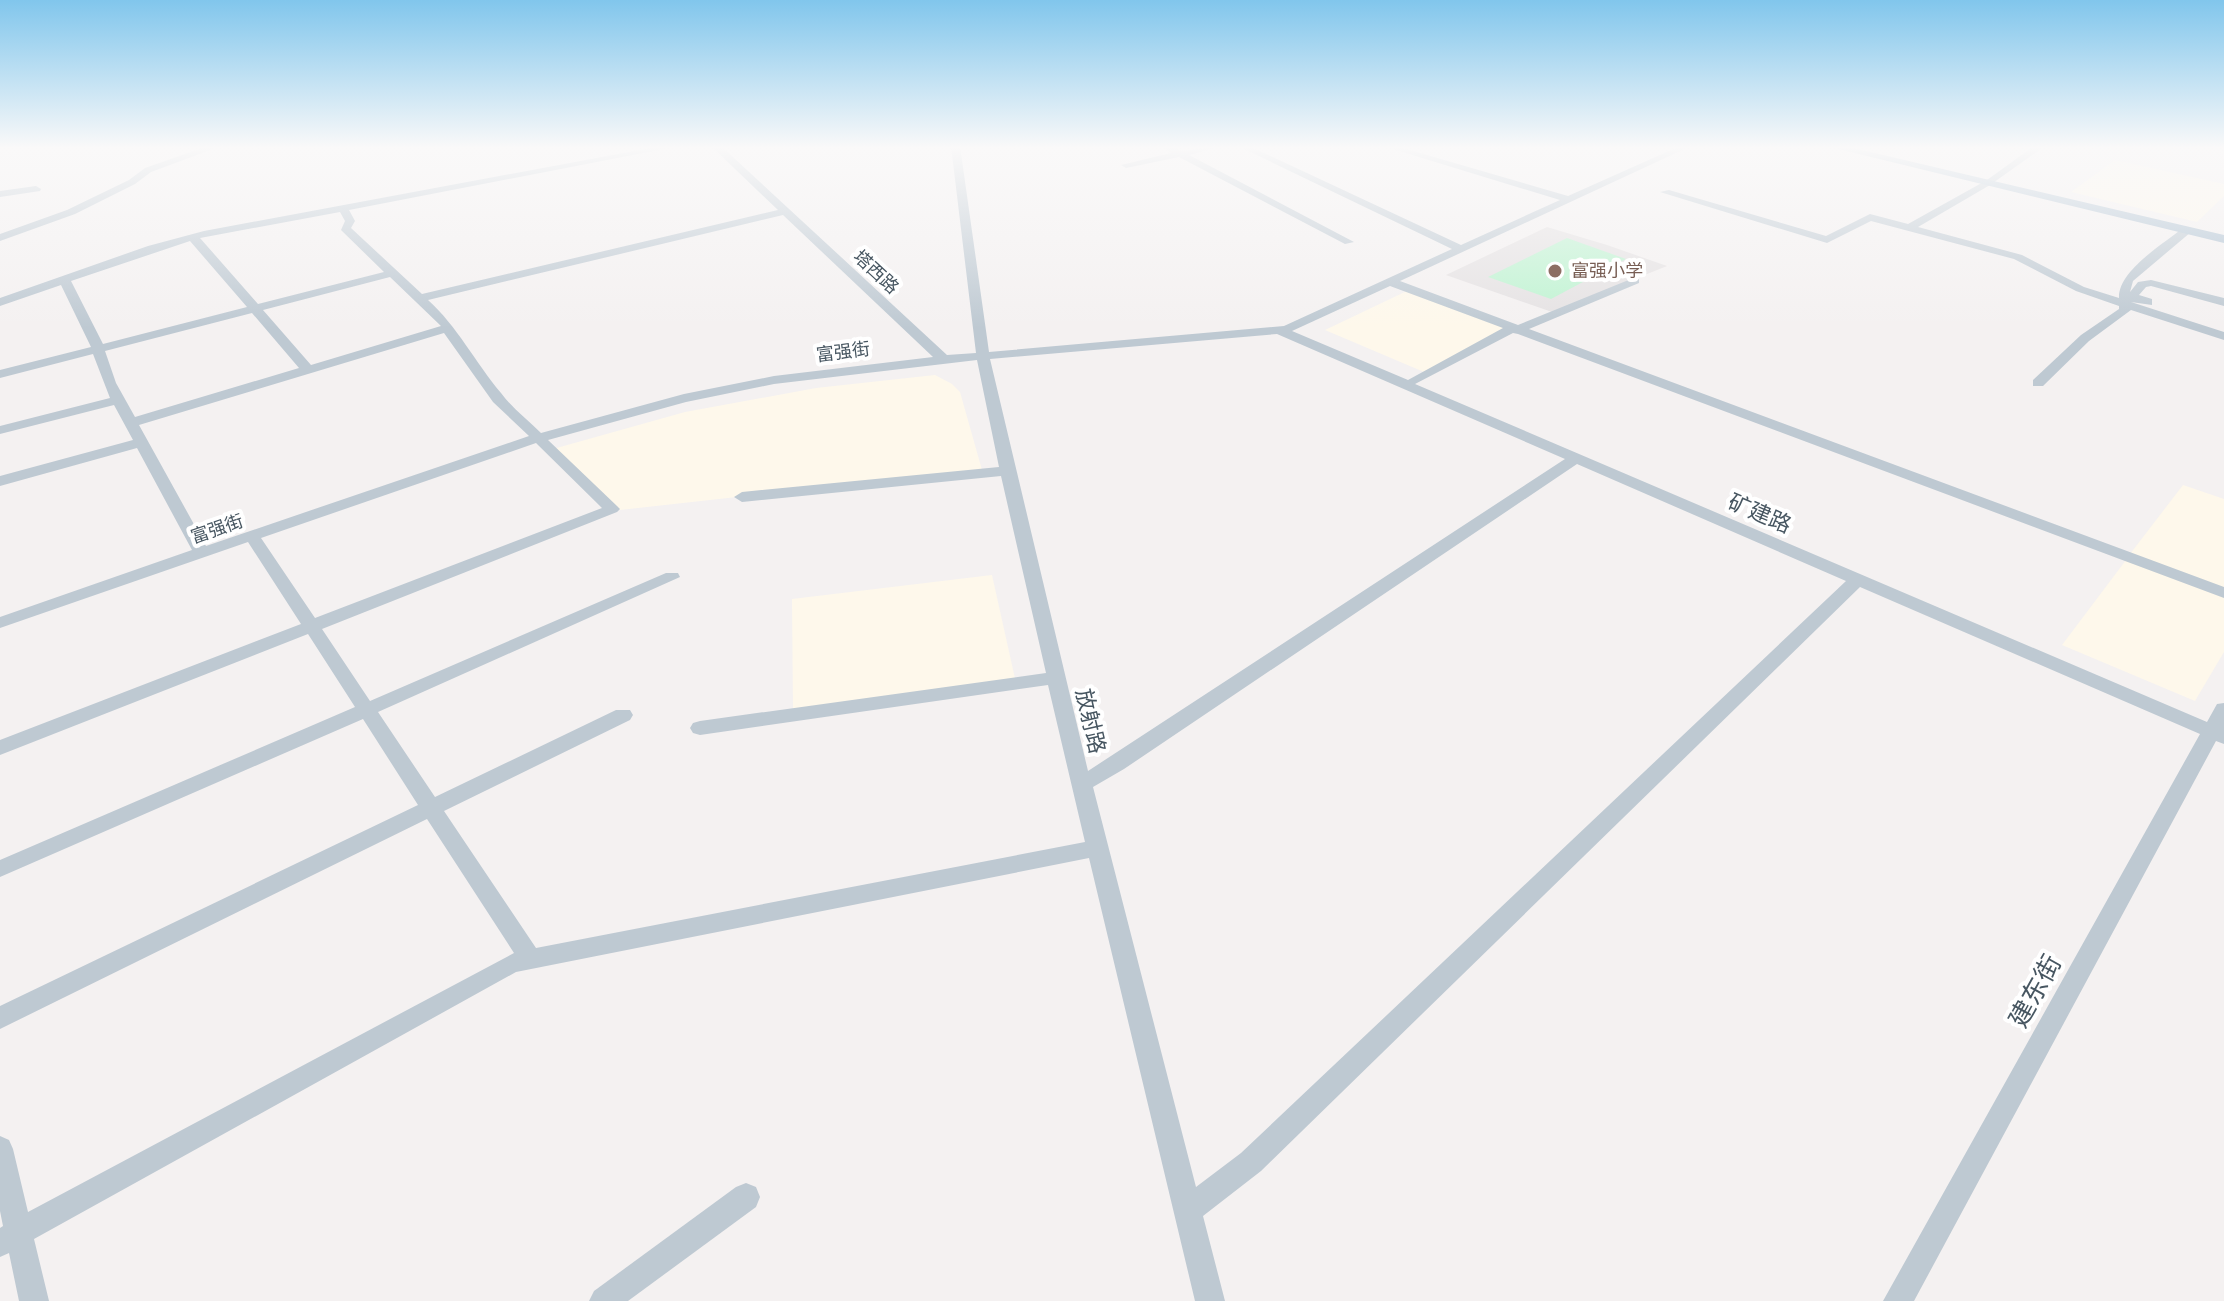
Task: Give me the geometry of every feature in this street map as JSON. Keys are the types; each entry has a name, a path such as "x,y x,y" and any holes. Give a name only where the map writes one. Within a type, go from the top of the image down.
{"main road":[{"path":"2093,207 2224,236"},
{"path":"2099,207 2224,236"}],"street":[{"path":"0,238 82,207"},
{"path":"0,302 163,244 350,207"},
{"name":"塔西路","path":"780,207 943,359"},
{"name":"放射路","path":"963,207 983,355 1008,471 1081,784 1210,1301"},
{"path":"1281,207 1349,242"},
{"path":"1370,207 1462,250"},
{"name":"富强街","path":"0,623 536,438 650,406 740,386 943,359 1285,329 1555,207"},
{"path":"1715,207 1827,240 1870,217 1910,227 2018,257 2069,285 2224,336"},
{"path":"1910,227 1945,207"},
{"path":"0,748 612,509 498,399 448,328 345,228 350,221 343,208"},
{"path":"420,298 785,211"},
{"path":"2038,383 2085,338 2122,314 2124,288 2128,279 2187,230"},
{"path":"193,237 308,370"},
{"path":"0,374 393,273"},
{"path":"65,281 93,333 117,400 202,553"},
{"path":"1414,380 1515,329 1635,281"},
{"path":"1391,282 2224,593"},
{"path":"2224,302 2151,283 2142,284 2132,297 2224,322"},
{"path":"129,423 448,328"},
{"name":"矿建路","path":"1285,329 1414,380 2220,724"},
{"name":"矿建路","path":"1285,329 1858,579 2220,724"},
{"path":"0,430 117,400"},
{"path":"0,481 140,443"},
{"path":"1081,784 1156,739 1576,458"},
{"path":"742,497 1008,471"},
{"path":"252,536 530,958"},
{"path":"0,869 672,577"},
{"path":"1187,1211 1251,1162 1858,579"},
{"path":"700,728 1056,678"},
{"path":"0,1018 623,715"},
{"name":"建东街","path":"1898,1301 2220,724"},
{"path":"9,1238 486,975 530,958 1098,848"},
{"path":"0,1149 9,1238 34,1301"},
{"path":"604,1301 746,1197"}],"shaded area":[{"path":"2133,207 2213,207 2197,222"},
{"name":"富强小学","path":"1547,227 1667,266 1552,312 1446,275"},
{"path":"1409,290 1511,328 1424,372 1325,330"},
{"path":"935,375 960,392 982,470 620,510 553,449 685,412 816,388"},
{"path":"2183,485 2224,499 2224,589 2130,554"},
{"path":"2126,560 2224,596 2224,652 2195,701 2062,645"},
{"path":"992,575 1016,683 793,712 792,599"}],"green space":[{"path":"1567,238 1626,259 1551,299 1488,277"}],"place":[{"name":"富强小学","path":"1555,271"}]}
